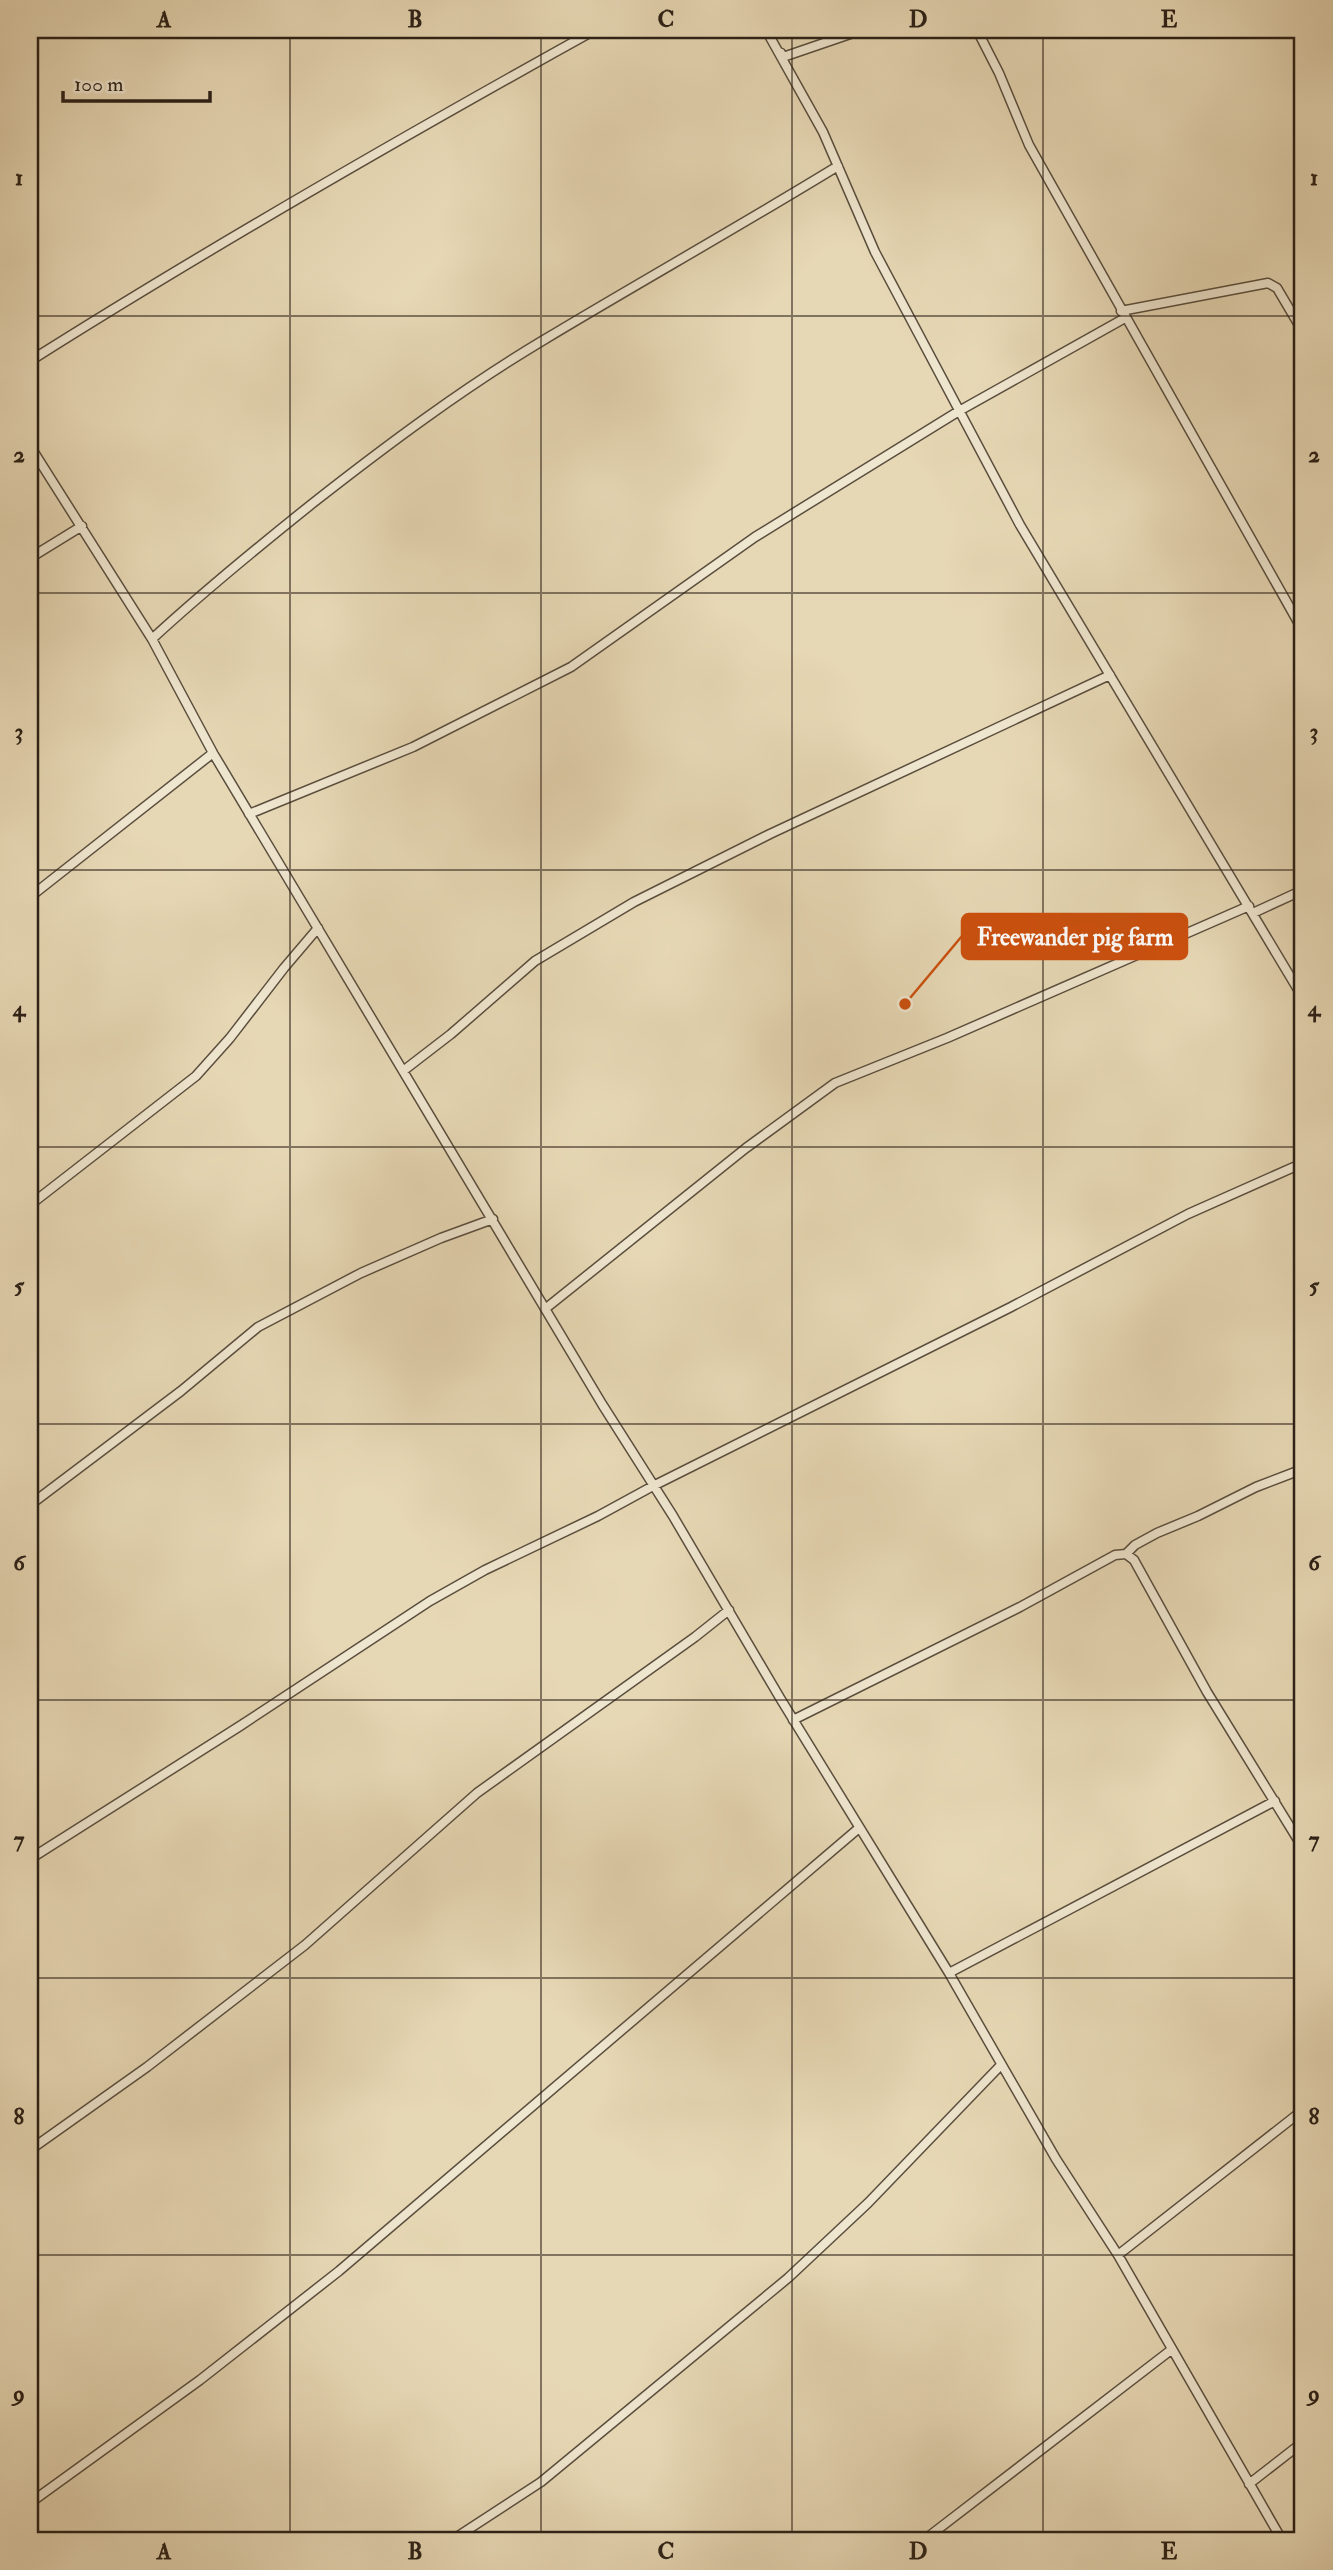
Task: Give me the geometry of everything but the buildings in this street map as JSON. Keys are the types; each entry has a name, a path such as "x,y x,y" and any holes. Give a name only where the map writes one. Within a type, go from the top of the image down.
{"street":[{"path":"30,360 294,198 595,30"},
{"path":"767,30 823,132 874,252 1020,525 1303,998"},
{"path":"783,57 860,30"},
{"path":"977,30 999,73 1029,145 1303,631"},
{"path":"152,639 243,559 347,476 454,398 541,342 838,166"},
{"path":"249,814 414,747 571,667 755,537 1123,314 1268,284 1277,288 1303,332"},
{"path":"30,446 82,526 114,583 152,639 249,814 793,1720 949,1973 1061,2167 1118,2255 1282,2540"},
{"path":"30,558 82,526"},
{"path":"403,1071 451,1034 535,961 634,902 770,834 1110,675"},
{"path":"30,897 213,753"},
{"path":"545,1309 746,1148 835,1083 1303,890"},
{"path":"30,1205 196,1076 318,928"},
{"path":"30,1859 430,1601 485,1570 598,1516 1011,1307 1188,1214 1303,1163"},
{"path":"30,1505 181,1391 258,1327 361,1273 441,1238 493,1219"},
{"path":"793,1720 1020,1607 1115,1555 1126,1554 1135,1545 1157,1534 1256,1487 1303,1469"},
{"path":"1126,1554 1134,1560 1207,1692 1303,1848"},
{"path":"30,2150 147,2067 304,1945 477,1793 729,1610"},
{"path":"949,1973 1275,1801"},
{"path":"30,2503 200,2380 339,2271 859,1828"},
{"path":"452,2540 541,2482 788,2278 867,2203 1001,2064"},
{"path":"1118,2255 1303,2110"},
{"path":"924,2540 1171,2350"},
{"path":"1249,2484 1303,2442"}],"place":[{"name":"Freewander pig farm","path":"905,1004"}]}
